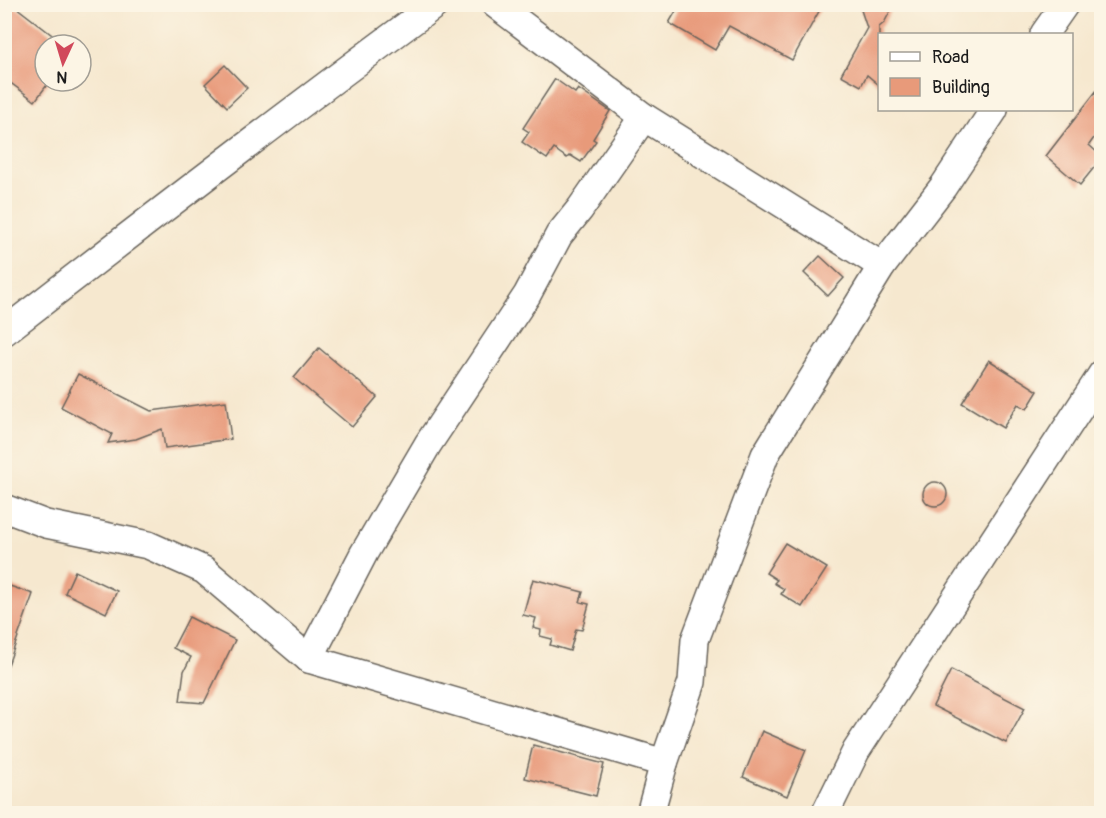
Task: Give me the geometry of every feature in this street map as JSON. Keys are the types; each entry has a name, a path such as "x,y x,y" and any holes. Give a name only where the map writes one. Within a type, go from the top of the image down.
{"street":[{"path":"4,332 199,180 436,4"},
{"path":"495,4 644,117 882,266"},
{"path":"1045,33 1065,4"},
{"path":"651,813 664,763 692,682 695,640 765,455 882,266 943,187 993,111"},
{"path":"309,659 364,553 428,444 527,295 559,235 580,209 644,117"},
{"path":"825,813 856,751 1101,374"},
{"path":"4,508 46,524 148,545 204,570 309,659 664,763"}],"building":[{"path":"4,4 12,4 49,33 33,33 33,93 41,93 35,101 4,78"},
{"path":"680,4 823,4 792,60 729,26 715,50 669,23"},
{"path":"859,4 894,4 884,23 879,27 878,84 867,75 861,86 841,75 867,28"},
{"path":"225,65 247,88 227,107 205,84"},
{"path":"555,79 575,93 578,89 610,111 593,139 596,141 581,162 570,155 567,158 554,149 547,159 522,142 529,132 523,128"},
{"path":"1101,85 1101,128 1089,145 1101,156 1101,159 1080,185 1046,156"},
{"path":"820,256 844,278 828,296 804,273"},
{"path":"319,348 377,397 352,427 294,378"},
{"path":"989,360 1038,391 1027,409 1018,404 1003,428 962,403"},
{"path":"78,374 151,411 226,401 231,439 165,448 162,429 136,439 108,443 112,434 61,407"},
{"path":"935,482 940,483 946,489 946,499 940,505 935,506 930,505 924,499 923,494 924,489 930,483"},
{"path":"785,543 827,568 802,607 781,594 784,589 774,583 777,580 766,573"},
{"path":"75,571 117,591 106,613 65,593"},
{"path":"533,579 583,592 580,602 589,604 582,630 576,629 570,651 550,645 552,639 540,636 541,630 533,628 536,618 523,615"},
{"path":"4,584 33,594 8,665 4,665"},
{"path":"189,617 235,640 204,703 180,701 184,671 191,657 173,648"},
{"path":"951,670 1025,708 1006,743 933,706"},
{"path":"762,731 806,750 787,796 743,777"},
{"path":"533,745 604,764 596,796 525,778"}]}
